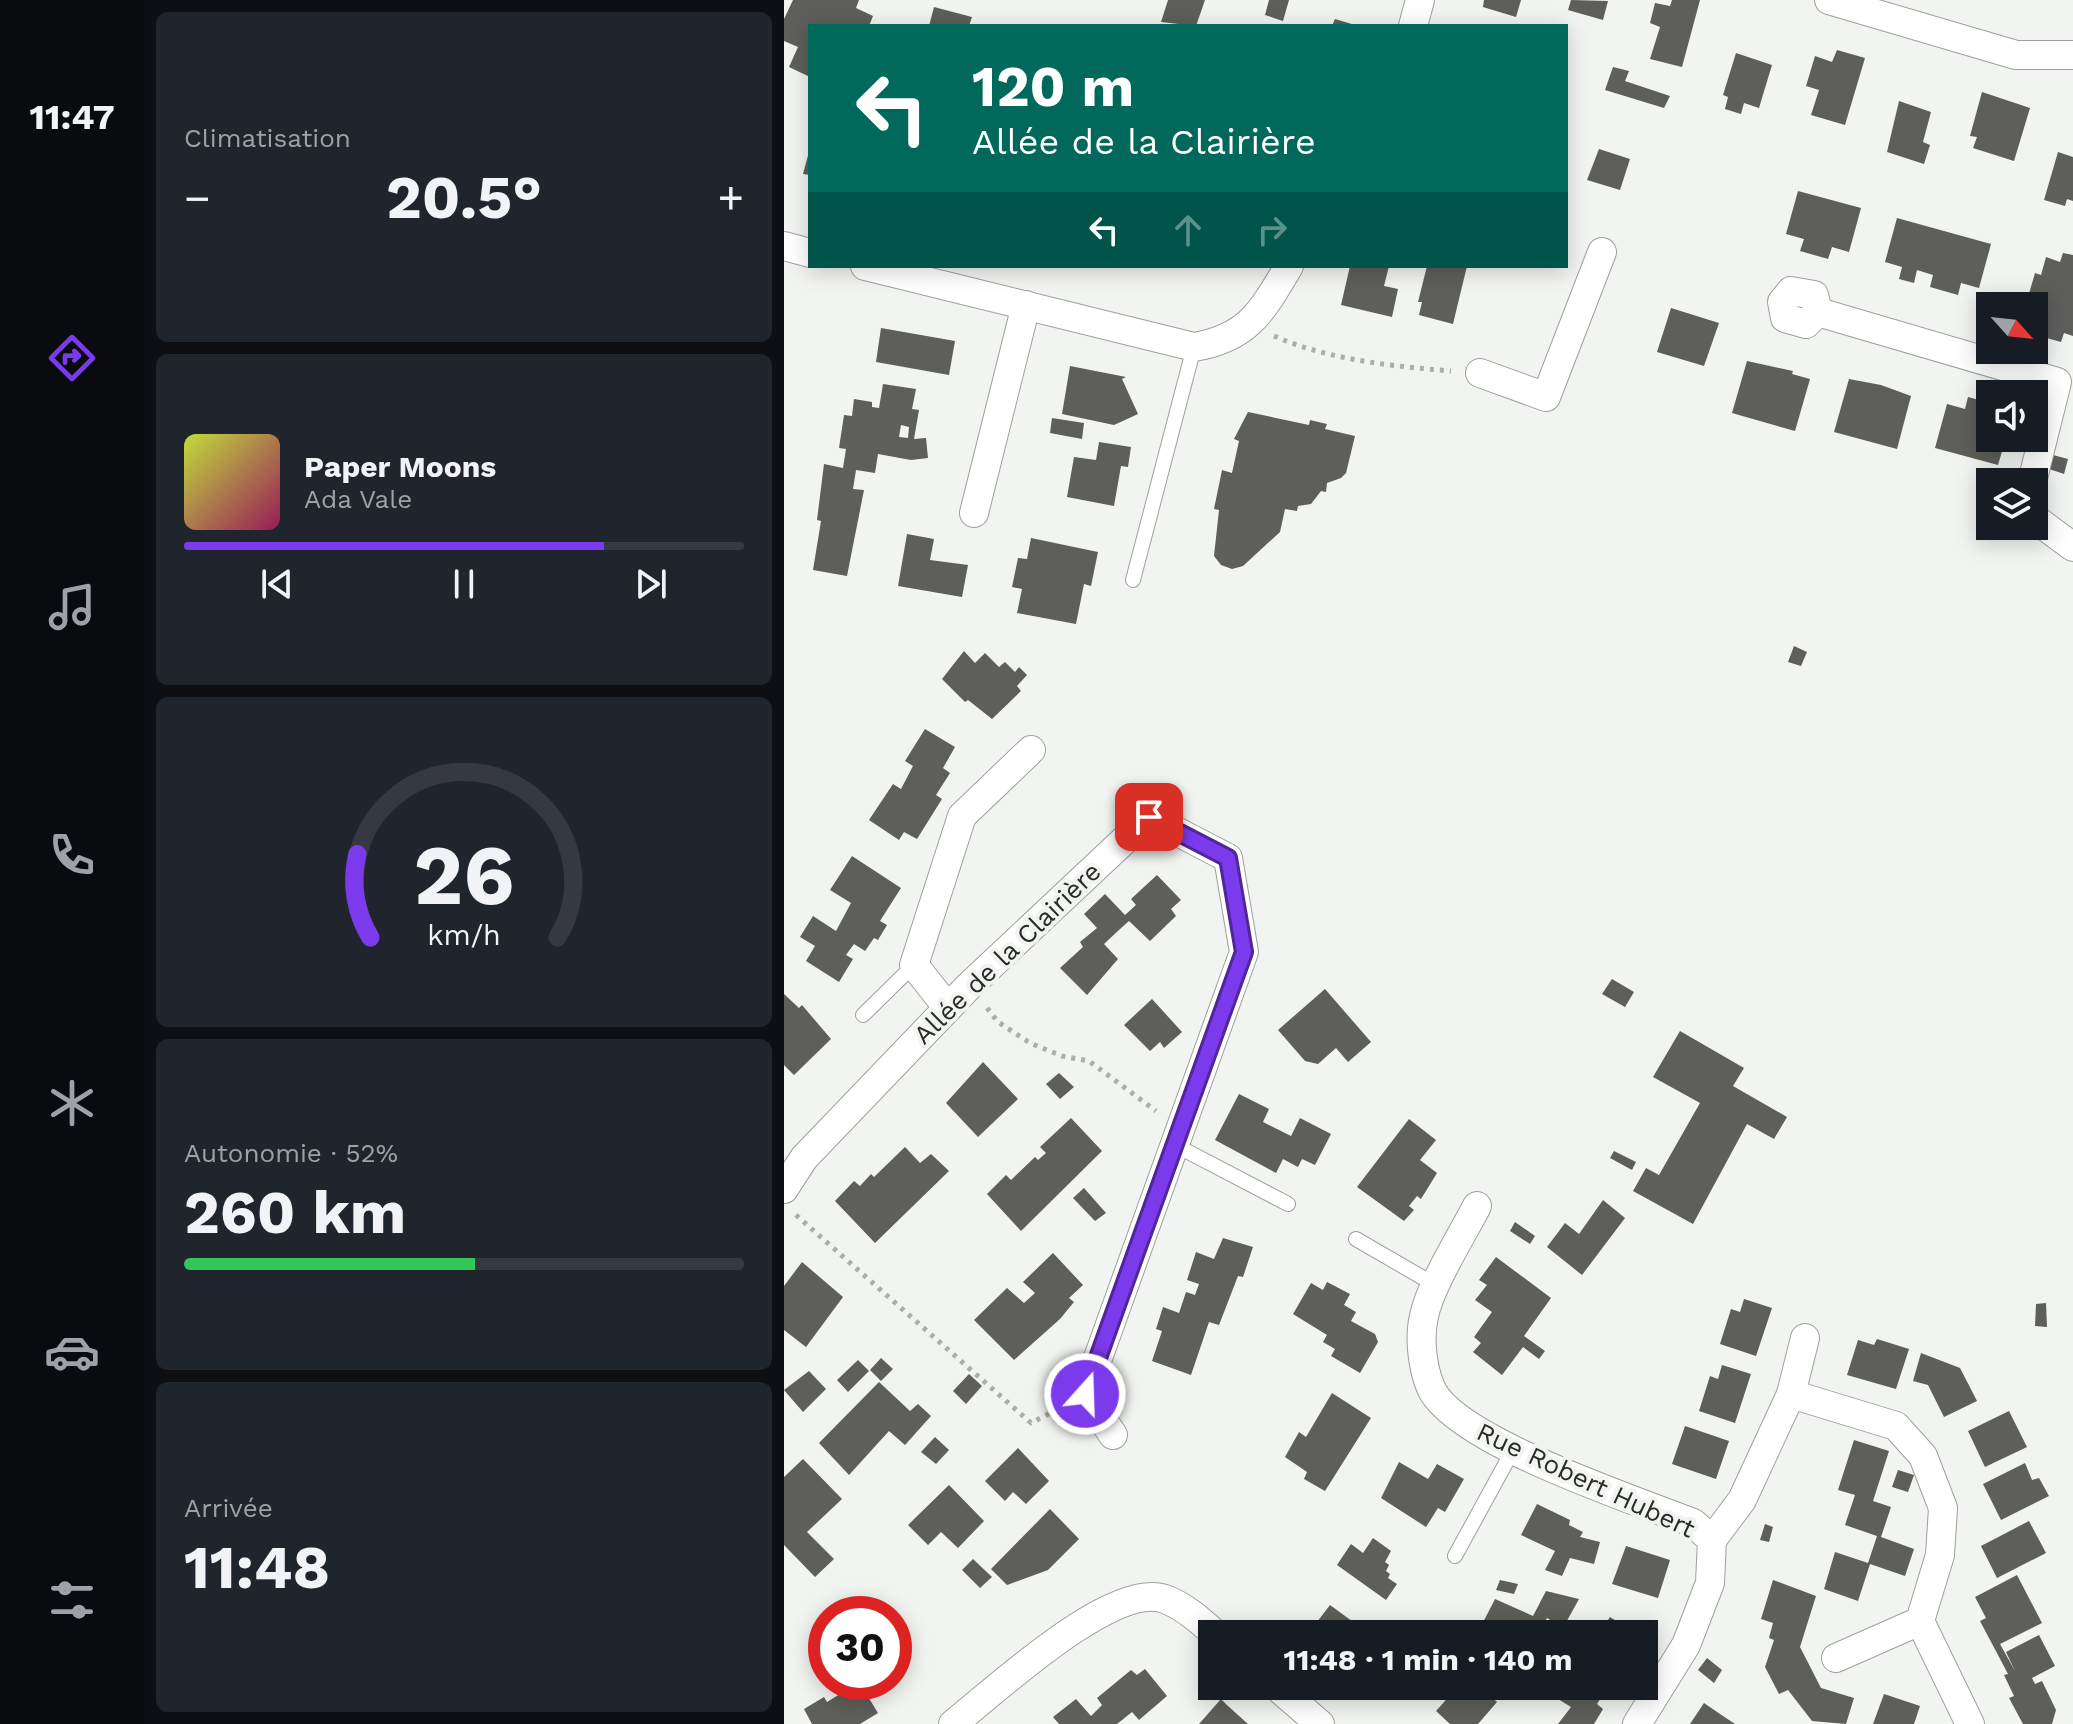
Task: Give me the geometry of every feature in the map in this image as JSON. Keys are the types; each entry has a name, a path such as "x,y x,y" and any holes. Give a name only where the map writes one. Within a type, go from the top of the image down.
{"street":[{"path":"1414,24 1420,0"},
{"path":"1829,0 2016,55 2073,55"},
{"path":"784,246 808,252"},
{"path":"1480,373 1546,397 1602,252"},
{"path":"873,268 1194,347 1222,342 1258,318 1288,268"},
{"path":"974,513 1026,305"},
{"path":"1818,312 2065,385 2037,468"},
{"path":"2048,528 2073,547"},
{"path":"948,1008 914,965 962,816 1031,750"},
{"name":"Allée de la Clairière","path":"784,1189 804,1158 969,986 1149,817 1228,858 1244,952 1085,1394"},
{"name":"Rue Robert Hubert","path":"1477,1206 1424,1313 1421,1344 1431,1389 1463,1423 1513,1450 1693,1523 1712,1540"},
{"path":"1637,1724 1686,1645 1710,1583 1712,1540 1742,1500 1791,1394 1805,1338"},
{"path":"1085,1394 1113,1435"},
{"path":"1791,1394 1896,1426 1923,1456 1943,1508 1940,1555 1920,1621 1970,1724"},
{"path":"953,1724 1105,1609 1134,1597 1164,1598 1198,1622"},
{"path":"1836,1658 1920,1621"},
{"path":"1292,1700 1320,1724"}],"lane":[{"path":"1133,580 1194,347"},
{"path":"863,1015 914,965"},
{"path":"1178,1136 1288,1204"},
{"path":"1356,1239 1437,1287"},
{"path":"1455,1556 1513,1450"}],"path":[{"path":"1249,324 1308,350 1405,367 1480,373"},
{"path":"969,986 998,1022 1030,1043 1062,1056 1089,1061 1178,1136"},
{"path":"784,1204 1031,1423 1085,1394"}],"building":[{"path":"793,0 859,0 856,8 873,16 870,24 808,24 808,76 789,67 798,47 784,41 784,19"},
{"path":"1168,0 1205,0 1197,24 1161,22"},
{"path":"1269,0 1289,0 1283,21 1265,15"},
{"path":"1484,0 1521,0 1516,17 1483,7"},
{"path":"1571,0 1608,1 1603,20 1568,10"},
{"path":"1672,0 1700,0 1682,67 1650,59 1660,27 1650,23 1655,3 1670,6"},
{"path":"934,7 972,17 970,24 930,24"},
{"path":"1335,19 1352,24 1333,24"},
{"path":"1837,50 1865,58 1845,125 1811,115 1819,90 1806,86 1815,56 1832,62"},
{"path":"1736,53 1772,65 1759,108 1744,103 1741,114 1725,109 1728,97 1723,95"},
{"path":"1613,67 1629,71 1625,81 1670,96 1664,108 1605,90"},
{"path":"1982,92 2030,108 2014,161 1973,148 1977,137 1970,136"},
{"path":"1899,101 1931,112 1923,142 1930,145 1924,164 1887,152"},
{"path":"1599,149 1630,159 1620,190 1587,180"},
{"path":"2058,152 2073,157 2073,201 2067,199 2065,206 2044,200"},
{"path":"808,155 808,175 803,174"},
{"path":"1798,191 1861,208 1849,252 1832,247 1828,259 1800,251 1804,239 1786,234"},
{"path":"1897,218 1991,244 1979,288 1961,283 1958,295 1930,287 1933,275 1917,270 1914,283 1899,279 1902,267 1885,262"},
{"path":"2063,253 2073,255 2073,336 2064,333 2061,342 2048,338 2048,292 2029,292 2035,273 2041,275 2046,257 2060,262"},
{"path":"1350,268 1388,268 1384,286 1398,289 1392,317 1341,305"},
{"path":"1426,268 1467,268 1453,324 1419,315 1422,302 1418,302"},
{"path":"1671,308 1719,323 1704,366 1657,352"},
{"path":"881,328 955,341 949,375 876,362"},
{"path":"1747,361 1793,371 1792,374 1810,379 1795,431 1732,413"},
{"path":"1070,366 1126,377 1122,379 1138,414 1114,425 1062,414"},
{"path":"1849,379 1881,385 1911,396 1897,449 1834,432"},
{"path":"883,384 916,389 912,409 919,410 914,439 926,438 928,458 911,460 878,454 875,473 856,470 853,489 864,490 847,576 813,570 821,521 817,520 824,464 843,468 846,449 839,448 844,415 852,416 854,399 872,402 872,407 879,408","holes":["901,425 909,427 908,438 899,437"]},
{"path":"1968,397 1976,399 1976,452 2002,452 1998,465 1935,448 1947,404 1965,409"},
{"path":"1248,412 1309,425 1310,420 1327,424 1325,429 1355,436 1346,473 1327,483 1326,492 1321,491 1311,504 1298,506 1297,511 1285,509 1280,532 1243,566 1232,569 1221,565 1214,556 1219,510 1214,509 1222,470 1232,473 1239,441 1234,439"},
{"path":"1052,418 1084,423 1082,439 1050,433"},
{"path":"1099,442 1131,447 1128,467 1121,466 1114,506 1067,497 1074,457 1096,460"},
{"path":"2053,455 2068,459 2064,474 2049,469"},
{"path":"907,534 934,539 930,560 968,565 962,597 898,586"},
{"path":"1031,538 1098,552 1091,586 1084,584 1076,624 1017,613 1022,589 1012,587 1018,558 1027,559"},
{"path":"1794,646 1807,652 1801,666 1788,662"},
{"path":"964,651 975,663 985,653 999,667 1005,662 1015,672 1019,667 1027,675 1017,686 1021,691 992,719 968,700 965,702 942,679"},
{"path":"925,729 955,747 943,768 950,773 936,795 942,799 917,839 904,832 899,840 869,820 893,784 901,789 913,766 905,761"},
{"path":"852,856 901,888 880,921 887,925 878,940 874,938 865,951 854,944 846,955 853,959 839,982 806,961 815,946 800,937 813,916 836,931 851,903 830,890"},
{"path":"1157,875 1181,900 1171,909 1176,916 1150,941 1129,921 1104,944 1118,959 1087,995 1060,968 1083,947 1080,942 1097,928 1084,914 1105,894 1125,915 1136,905 1131,899"},
{"path":"1612,979 1634,992 1625,1007 1602,994"},
{"path":"1325,989 1371,1042 1348,1062 1336,1048 1318,1064 1305,1061 1278,1030"},
{"path":"784,994 799,1008 802,1005 831,1039 794,1075 784,1065"},
{"path":"1152,999 1182,1032 1164,1048 1160,1042 1150,1051 1124,1025"},
{"path":"1680,1031 1744,1068 1733,1086 1787,1117 1774,1139 1747,1124 1693,1224 1633,1191 1646,1168 1659,1175 1700,1103 1653,1077"},
{"path":"983,1062 1018,1099 978,1137 946,1103"},
{"path":"1059,1073 1074,1087 1060,1099 1046,1084"},
{"path":"1239,1094 1269,1109 1263,1122 1291,1136 1300,1118 1331,1134 1315,1165 1302,1159 1298,1167 1283,1159 1276,1173 1215,1140"},
{"path":"1071,1118 1102,1151 1021,1231 987,1194 1006,1175 1011,1180 1035,1157 1038,1160 1046,1153 1040,1147"},
{"path":"1409,1119 1436,1140 1420,1160 1437,1173 1421,1199 1417,1196 1409,1206 1414,1210 1404,1221 1357,1187"},
{"path":"905,1147 920,1163 931,1154 949,1171 875,1243 835,1201 854,1181 860,1186 871,1174 874,1177"},
{"path":"1614,1151 1636,1162 1632,1170 1610,1158"},
{"path":"1084,1188 1106,1213 1095,1221 1073,1198"},
{"path":"1603,1200 1625,1218 1582,1275 1547,1247 1565,1223 1579,1234"},
{"path":"1515,1222 1535,1236 1530,1244 1510,1231"},
{"path":"1223,1238 1253,1247 1243,1277 1238,1276 1219,1325 1209,1322 1191,1375 1152,1361 1162,1331 1156,1329 1163,1307 1179,1313 1186,1292 1195,1295 1199,1284 1187,1280 1196,1252 1214,1259"},
{"path":"1053,1253 1083,1285 1069,1298 1074,1302 1060,1319 1014,1360 974,1320 1007,1288 1024,1303 1035,1293 1023,1282"},
{"path":"1496,1257 1551,1298 1524,1336 1545,1351 1539,1359 1523,1347 1502,1375 1473,1352 1481,1343 1474,1337 1492,1312 1475,1300 1487,1285 1479,1280"},
{"path":"802,1262 843,1297 806,1347 784,1330 784,1286"},
{"path":"1327,1282 1350,1294 1344,1305 1356,1312 1351,1321 1375,1334 1378,1342 1360,1373 1331,1356 1335,1349 1323,1342 1327,1335 1293,1314 1311,1283 1323,1290"},
{"path":"1744,1299 1772,1308 1756,1356 1720,1344 1731,1309 1740,1312"},
{"path":"2046,1303 2047,1327 2035,1326 2036,1304"},
{"path":"1877,1339 1909,1349 1896,1389 1847,1375 1858,1340 1874,1345"},
{"path":"1921,1353 1960,1368 1977,1401 1944,1417 1928,1385 1913,1381"},
{"path":"881,1358 893,1369 881,1381 870,1370"},
{"path":"858,1360 869,1371 848,1392 837,1380"},
{"path":"1722,1365 1751,1374 1735,1423 1699,1411 1710,1376 1718,1379"},
{"path":"809,1371 826,1389 803,1412 784,1390"},
{"path":"969,1374 982,1386 966,1404 953,1391"},
{"path":"879,1382 910,1411 918,1404 931,1416 905,1445 889,1431 849,1475 819,1443"},
{"path":"1332,1393 1371,1418 1325,1491 1304,1479 1307,1472 1285,1457 1299,1432 1306,1437"},
{"path":"2009,1411 2027,1447 1985,1467 1968,1431"},
{"path":"1685,1426 1729,1441 1716,1479 1672,1464"},
{"path":"935,1437 949,1450 936,1464 921,1452"},
{"path":"1854,1440 1889,1451 1873,1501 1891,1507 1881,1537 1914,1549 1905,1576 1870,1564 1858,1601 1824,1589 1835,1552 1868,1563 1877,1536 1845,1525 1855,1495 1838,1490"},
{"path":"1018,1448 1049,1481 1026,1504 1013,1492 1005,1501 985,1481"},
{"path":"803,1459 842,1499 807,1532 834,1559 815,1577 784,1545 784,1477"},
{"path":"1399,1462 1428,1479 1437,1464 1464,1479 1445,1512 1438,1508 1426,1527 1381,1498"},
{"path":"2025,1463 2032,1480 2039,1478 2049,1496 2001,1520 1983,1484"},
{"path":"1898,1470 1914,1475 1908,1492 1892,1487"},
{"path":"949,1485 984,1521 958,1548 941,1532 928,1545 908,1525"},
{"path":"1537,1504 1570,1520 1569,1525 1583,1532 1580,1537 1600,1542 1594,1564 1570,1558 1562,1576 1545,1570 1555,1551 1521,1535"},
{"path":"1050,1509 1079,1539 1048,1570 1007,1585 991,1569"},
{"path":"2029,1521 2046,1553 1997,1578 1981,1546"},
{"path":"1765,1524 1773,1527 1769,1542 1760,1540"},
{"path":"1373,1538 1391,1551 1385,1562 1389,1565 1386,1571 1390,1574 1388,1578 1397,1584 1386,1600 1337,1565 1351,1544 1363,1553"},
{"path":"1626,1546 1670,1560 1658,1598 1612,1584"},
{"path":"973,1559 992,1577 980,1588 962,1570"},
{"path":"2017,1575 2042,1623 2000,1644 2015,1671 2006,1652 2039,1635 2055,1666 2032,1678 2035,1684 2042,1681 2056,1710 2052,1724 2023,1724 2009,1698 2014,1696 2004,1675 2008,1674 1980,1621 1986,1618 1975,1597"},
{"path":"1500,1580 1518,1584 1514,1594 1496,1590"},
{"path":"1773,1580 1816,1596 1800,1647 1821,1688 1854,1698 1846,1724 1812,1721 1788,1690 1779,1694 1765,1667 1774,1640 1769,1638 1773,1623 1761,1619"},
{"path":"1546,1591 1579,1599 1567,1620 1484,1620 1495,1599 1533,1616"},
{"path":"1330,1605 1351,1620 1319,1620"},
{"path":"1707,1658 1722,1670 1714,1683 1698,1670"},
{"path":"1145,1669 1167,1696 1139,1720 1132,1712 1117,1724 1059,1724 1053,1717 1076,1699 1091,1716 1102,1705 1097,1698 1131,1670 1137,1675"},
{"path":"1884,1694 1920,1706 1914,1724 1873,1724"},
{"path":"819,1700 870,1700 878,1713 860,1724 812,1724 804,1709"},
{"path":"1222,1700 1248,1724 1199,1724"},
{"path":"1446,1700 1497,1702 1478,1724 1450,1724 1436,1711"},
{"path":"1560,1700 1600,1700 1597,1704 1603,1709 1594,1724 1558,1724 1571,1707"},
{"path":"1704,1703 1720,1714 1735,1724 1690,1724"}],"route":[{"path":"1085,1394 1244,952 1228,858 1149,817"}]}
